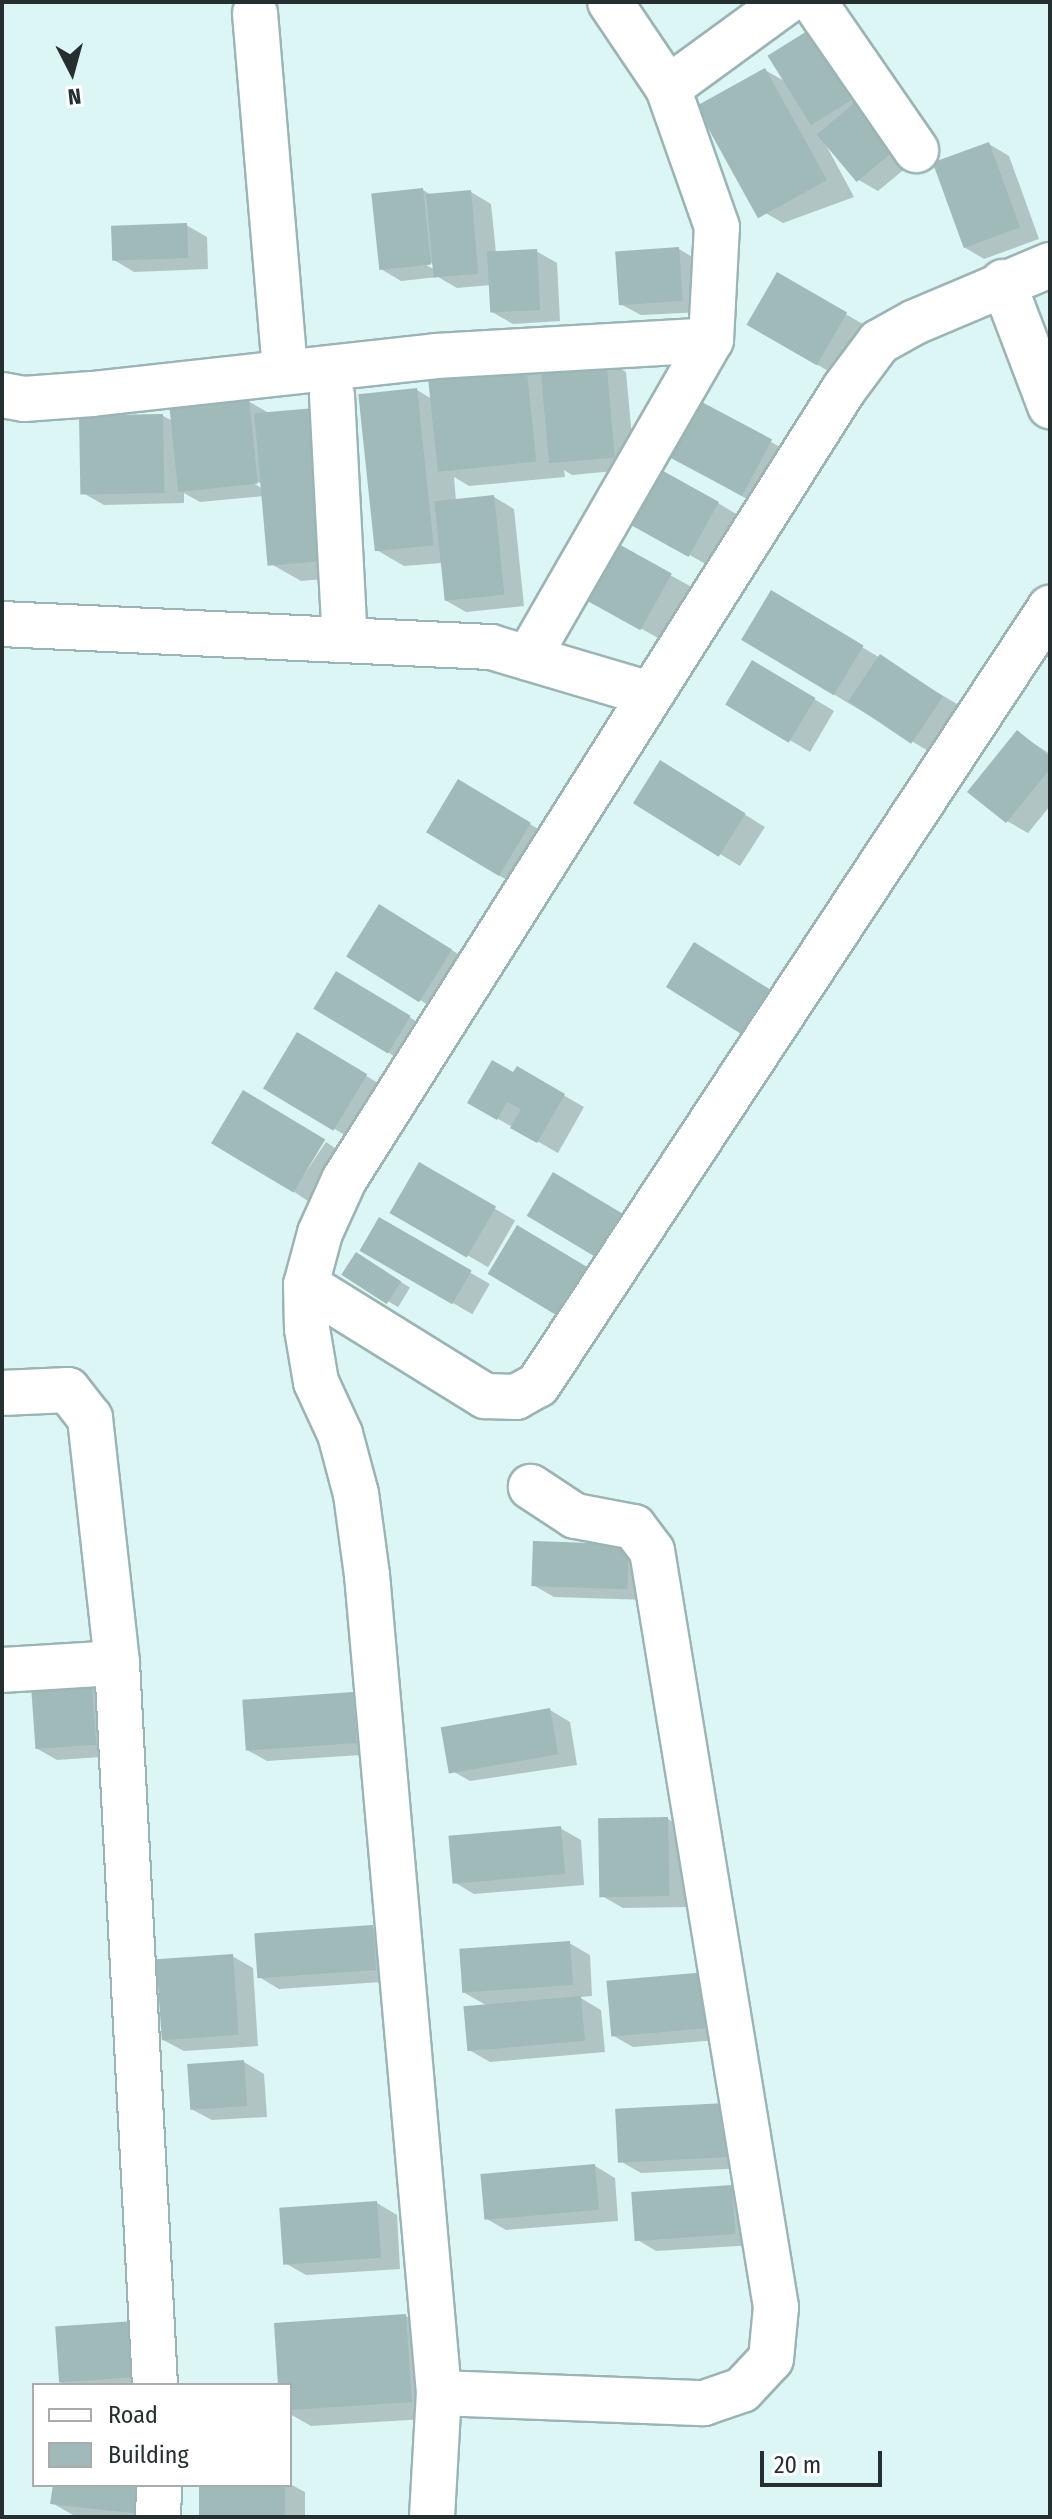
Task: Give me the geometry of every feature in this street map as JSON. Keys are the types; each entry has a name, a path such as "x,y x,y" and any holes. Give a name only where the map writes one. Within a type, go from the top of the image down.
{"street":[{"path":"528,658 711,340 717,227 668,88 610,2"},
{"path":"668,88 786,2"},
{"path":"814,2 916,150"},
{"path":"255,13 285,371"},
{"path":"432,2517 439,2393 367,1575 356,1494 340,1434 316,1382 306,1285 320,1233 344,1180 844,389 879,342 1003,282 1050,265"},
{"path":"1003,282 1050,406"},
{"path":"2,395 24,399 92,394 285,371 526,349 711,340"},
{"path":"332,395 345,639"},
{"path":"306,1285 485,1396 516,1397 538,1385 1050,608"},
{"path":"2,624 491,647 650,694"},
{"path":"2,1393 68,1390 90,1418 117,1663 155,2383"},
{"path":"439,2393 704,2403 742,2390 771,2359 776,2307 652,1551 634,1527 575,1516 531,1487"},
{"path":"2,1670 117,1663"},
{"path":"158,2517 159,2487"}],"building":[{"path":"815,26 858,96 811,125 768,56"},
{"path":"765,68 827,180 758,218 696,106"},
{"path":"865,94 905,141 857,182 817,134"},
{"path":"989,142 1020,228 964,248 933,163"},
{"path":"423,188 431,265 379,270 371,193"},
{"path":"471,190 478,274 433,278 426,194"},
{"path":"187,223 188,258 112,261 111,226"},
{"path":"679,247 683,301 619,305 615,251"},
{"path":"537,249 540,310 490,313 487,252"},
{"path":"777,272 847,312 817,365 746,325"},
{"path":"606,358 615,458 549,463 540,364"},
{"path":"526,363 536,461 438,472 428,373"},
{"path":"417,388 434,545 375,551 358,394"},
{"path":"249,399 258,484 178,492 169,407"},
{"path":"698,400 772,439 742,496 668,457"},
{"path":"315,408 328,560 268,566 254,413"},
{"path":"163,414 164,493 80,494 79,415"},
{"path":"656,467 719,502 688,557 625,522"},
{"path":"494,495 504,594 445,601 434,501"},
{"path":"615,542 672,574 640,630 583,599"},
{"path":"771,590 864,646 834,695 741,640"},
{"path":"880,654 943,696 911,744 848,701"},
{"path":"752,660 815,698 789,743 725,705"},
{"path":"1017,730 1050,757 1050,769 1006,823 967,792"},
{"path":"660,760 746,814 719,857 633,803"},
{"path":"458,779 531,823 499,876 426,832"},
{"path":"379,904 452,950 419,1002 346,957"},
{"path":"694,942 774,992 746,1037 666,987"},
{"path":"336,971 411,1016 388,1054 313,1009"},
{"path":"297,1032 367,1074 333,1131 263,1089"},
{"path":"492,1060 513,1072 517,1066 565,1094 537,1143 510,1128 521,1109 507,1102 497,1120 467,1103"},
{"path":"243,1090 325,1139 293,1193 211,1143"},
{"path":"419,1162 496,1206 467,1258 390,1213"},
{"path":"553,1172 631,1219 605,1263 527,1216"},
{"path":"379,1217 472,1270 452,1304 359,1251"},
{"path":"517,1225 594,1271 565,1320 488,1274"},
{"path":"356,1252 401,1281 387,1304 341,1275"},
{"path":"533,1541 629,1544 627,1589 531,1586"},
{"path":"92,1683 96,1745 35,1749 31,1687"},
{"path":"353,1692 357,1743 246,1751 242,1700"},
{"path":"550,1708 558,1754 449,1774 441,1727"},
{"path":"668,1817 669,1896 599,1897 598,1818"},
{"path":"561,1826 565,1874 453,1884 448,1836"},
{"path":"373,1925 376,1970 257,1978 254,1933"},
{"path":"570,1941 573,1985 462,1993 459,1949"},
{"path":"233,1954 239,2035 162,2040 156,1959"},
{"path":"718,1971 723,2027 611,2037 606,1981"},
{"path":"581,1996 585,2041 467,2051 463,2006"},
{"path":"244,2060 247,2106 190,2110 187,2064"},
{"path":"726,2103 729,2157 618,2163 615,2109"},
{"path":"595,2164 599,2210 484,2220 480,2174"},
{"path":"732,2185 735,2234 635,2241 631,2192"},
{"path":"377,2201 381,2258 283,2265 279,2208"},
{"path":"406,2314 412,2402 292,2410 292,2383 278,2383 274,2323"},
{"path":"135,2321 139,2377 59,2382 55,2327"},
{"path":"53,2487 154,2487 151,2515 50,2504"},
{"path":"199,2487 285,2487 285,2517 199,2517"}]}
